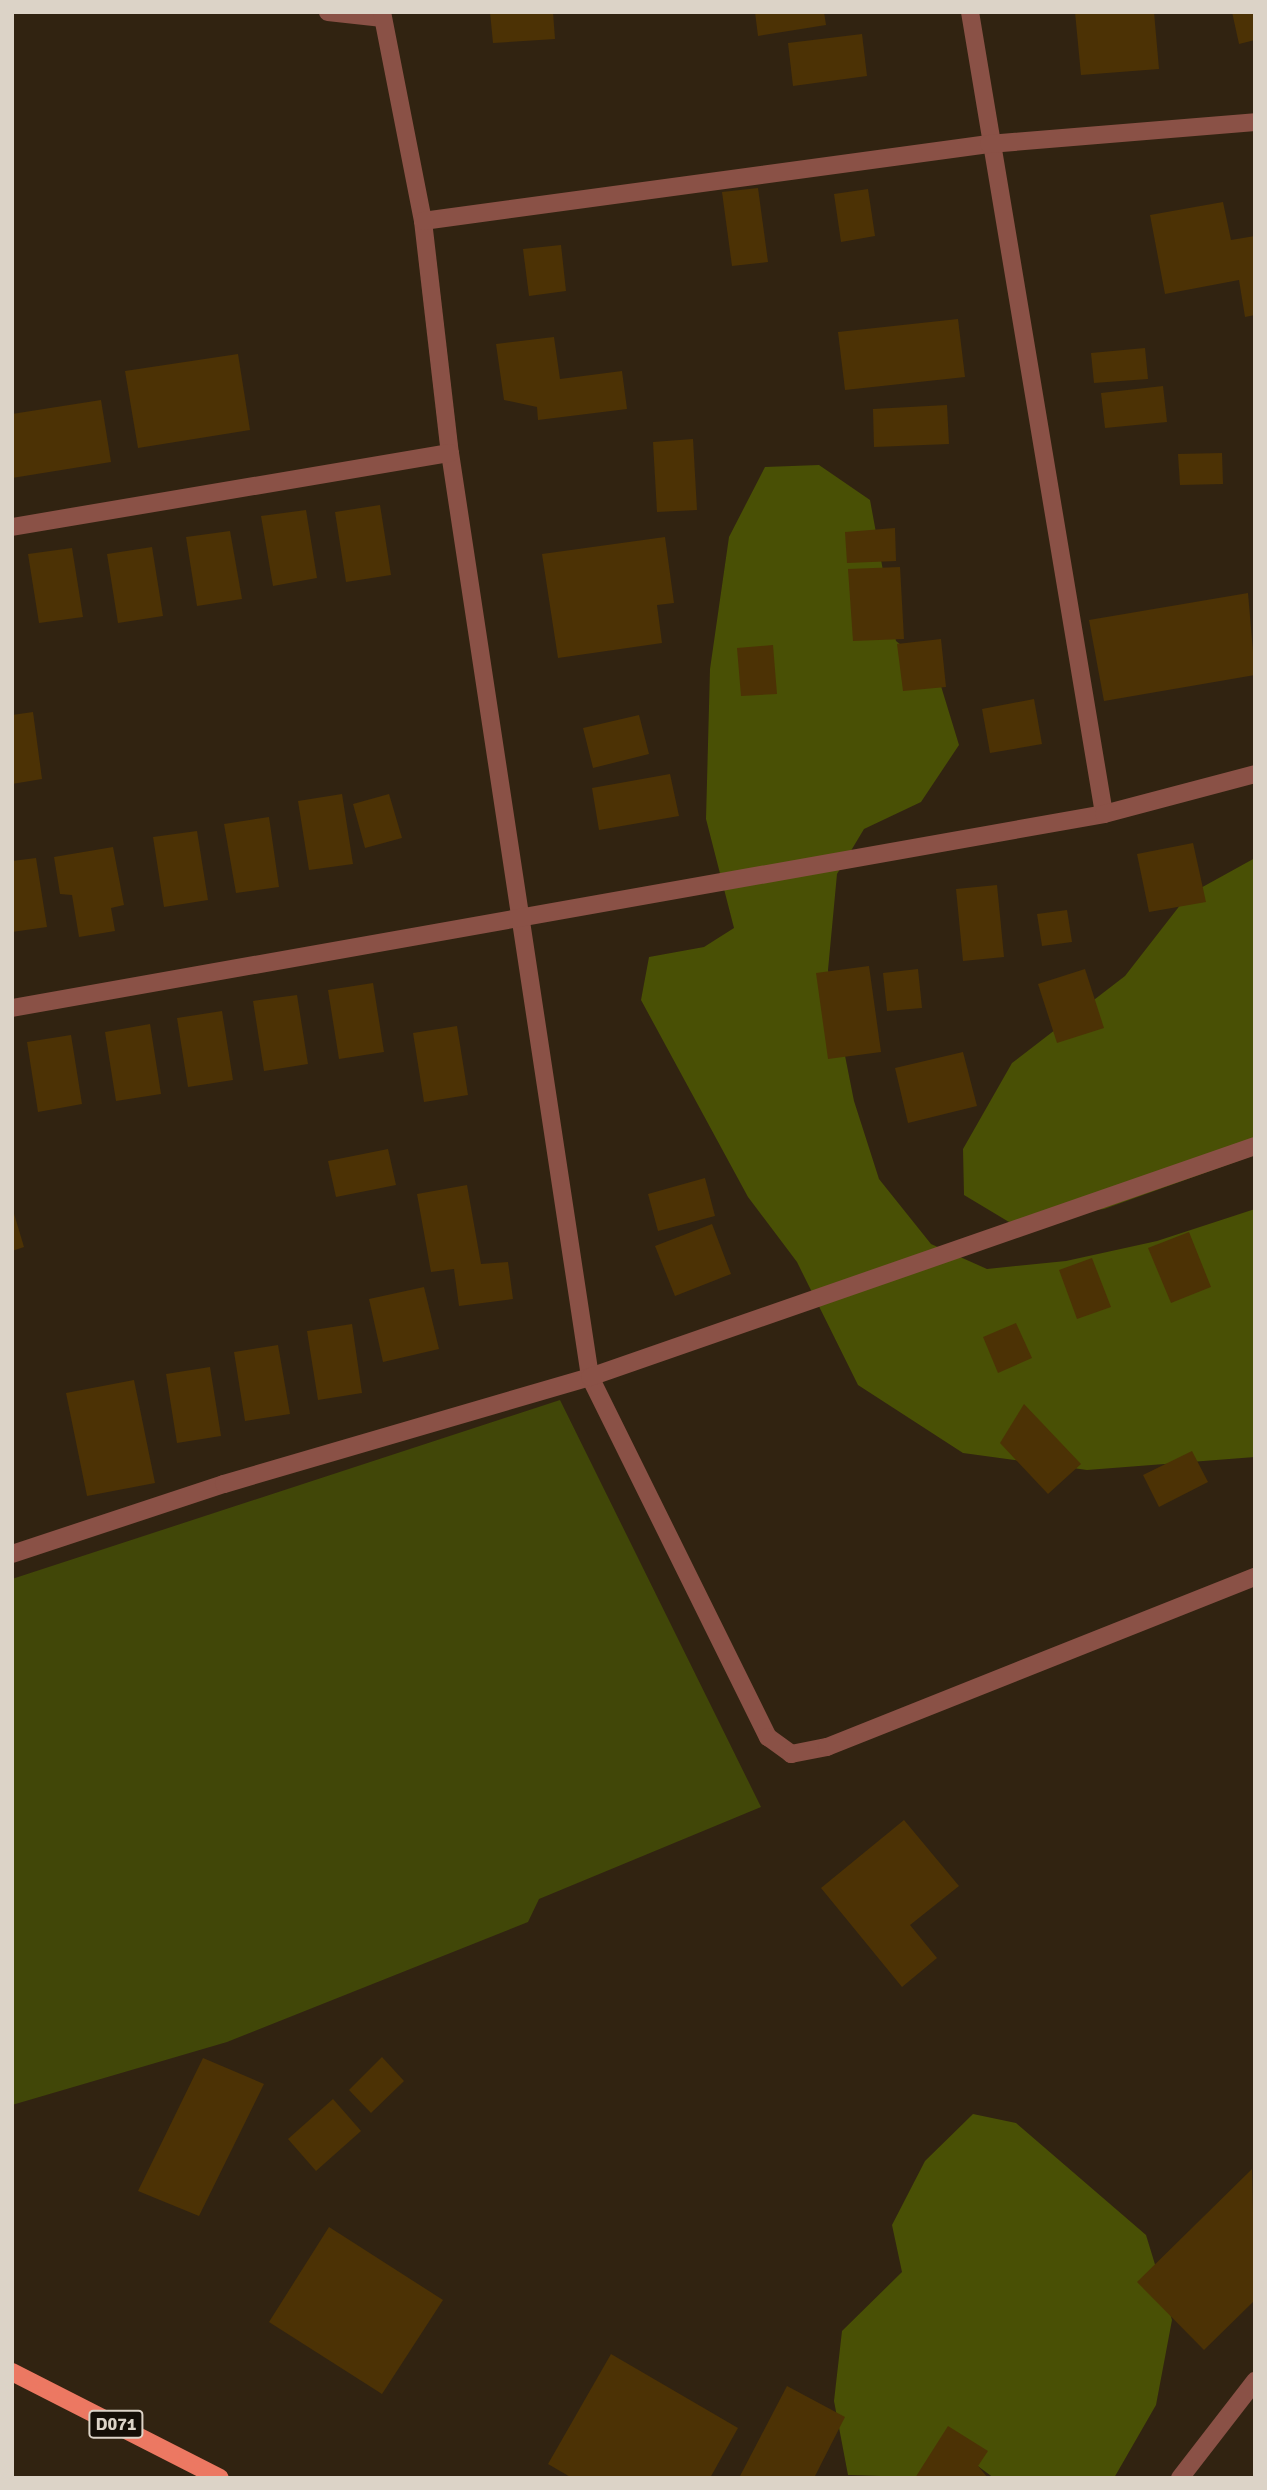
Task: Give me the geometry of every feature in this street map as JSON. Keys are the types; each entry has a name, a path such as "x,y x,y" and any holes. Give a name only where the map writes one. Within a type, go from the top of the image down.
{"main road":[{"name":"D071","path":"12,2372 220,2478"}],"street":[{"path":"328,12 383,15 423,222 450,453 525,918 590,1377 768,1737 791,1754 827,1747 1255,1577"},
{"path":"970,12 989,144 1104,814"},
{"path":"423,222 989,144 1255,122"},
{"path":"12,527 450,453"},
{"path":"12,1008 1104,814 1255,774"},
{"path":"12,1554 224,1484 590,1377 1255,1146"},
{"path":"1180,2478 1255,2381"}],"green space":[{"path":"819,465 870,500 896,641 937,673 959,745 921,802 864,829 837,874 828,970 854,1101 879,1179 931,1244 987,1269 1066,1261 1157,1241 1255,1209 1255,1457 1087,1470 963,1453 858,1385 797,1262 748,1197 641,1000 649,957 704,947 734,928 706,819 710,669 729,537 765,467"},
{"path":"1255,858 1255,1155 1104,1209 1009,1222 964,1195 963,1149 1012,1063 1125,976 1188,895"},
{"path":"560,1400 761,1807 539,1899 528,1922 227,2042 12,2105 12,1579"},
{"path":"973,2114 1016,2123 1146,2235 1172,2320 1156,2405 1114,2478 994,2478 960,2453 947,2478 848,2475 834,2401 842,2331 902,2272 892,2225 925,2161"}],"building":[{"path":"490,12 553,12 555,39 493,43"},
{"path":"755,12 824,12 826,25 758,36"},
{"path":"1075,12 1154,12 1159,69 1081,75"},
{"path":"1232,12 1255,12 1255,40 1239,44"},
{"path":"862,34 867,76 793,86 788,43"},
{"path":"758,188 768,262 732,266 722,192"},
{"path":"868,189 875,236 841,242 834,194"},
{"path":"1223,202 1231,240 1255,236 1255,315 1245,317 1239,280 1165,294 1150,215"},
{"path":"561,245 566,291 529,296 523,249"},
{"path":"958,319 965,377 845,390 838,332"},
{"path":"554,337 560,379 622,371 627,409 538,420 537,407 504,400 496,344"},
{"path":"1145,348 1148,379 1094,383 1091,353"},
{"path":"238,354 250,430 138,448 125,371"},
{"path":"1163,386 1167,422 1105,428 1101,393"},
{"path":"101,400 111,462 12,478 12,414"},
{"path":"947,405 949,444 874,447 873,409"},
{"path":"693,439 697,510 657,512 653,442"},
{"path":"1222,453 1223,484 1180,485 1178,454"},
{"path":"380,505 391,575 346,582 335,512"},
{"path":"306,510 317,578 273,586 261,516"},
{"path":"895,528 896,561 847,563 845,532"},
{"path":"230,531 242,599 197,606 186,537"},
{"path":"665,537 674,603 657,605 662,643 558,658 542,554"},
{"path":"152,547 163,616 118,623 107,554"},
{"path":"72,548 83,617 39,623 28,554"},
{"path":"900,567 904,639 853,641 848,569"},
{"path":"1248,593 1255,675 1104,701 1089,620"},
{"path":"941,639 946,687 903,691 897,644"},
{"path":"773,645 777,694 741,696 737,648"},
{"path":"1034,699 1042,744 990,753 982,709"},
{"path":"33,712 42,779 12,784 12,715"},
{"path":"639,715 649,754 593,768 583,728"},
{"path":"670,774 679,816 599,830 592,788"},
{"path":"342,794 353,864 309,870 298,801"},
{"path":"389,794 402,838 365,848 353,804"},
{"path":"269,817 279,887 236,893 224,824"},
{"path":"197,831 208,900 164,907 153,837"},
{"path":"1193,843 1206,902 1149,912 1137,854"},
{"path":"113,847 124,905 111,908 115,931 79,937 72,895 60,894 54,857"},
{"path":"36,858 47,927 12,932 12,861"},
{"path":"997,885 1004,957 963,961 956,889"},
{"path":"1067,910 1072,942 1042,946 1037,914"},
{"path":"869,966 881,1052 828,1059 816,973"},
{"path":"918,969 922,1008 887,1011 883,973"},
{"path":"1085,969 1104,1028 1057,1043 1038,984"},
{"path":"373,983 384,1052 339,1059 328,990"},
{"path":"297,995 308,1064 264,1071 253,1001"},
{"path":"222,1011 233,1080 188,1087 177,1018"},
{"path":"150,1024 161,1094 116,1101 105,1032"},
{"path":"457,1026 468,1095 424,1102 413,1033"},
{"path":"71,1035 82,1104 38,1112 27,1042"},
{"path":"963,1052 977,1106 908,1123 895,1068"},
{"path":"388,1149 396,1185 336,1197 328,1161"},
{"path":"705,1178 715,1216 658,1231 648,1194"},
{"path":"467,1185 481,1264 508,1262 513,1299 459,1306 454,1269 431,1272 417,1194"},
{"path":"12,1207 24,1247 12,1251"},
{"path":"712,1224 731,1274 675,1296 655,1246"},
{"path":"1189,1232 1211,1287 1171,1303 1148,1248"},
{"path":"1092,1258 1111,1307 1077,1319 1059,1270"},
{"path":"424,1287 439,1349 383,1362 369,1299"},
{"path":"1016,1323 1032,1358 998,1373 983,1337"},
{"path":"352,1324 362,1393 318,1400 307,1331"},
{"path":"278,1345 290,1414 245,1421 234,1352"},
{"path":"210,1367 221,1436 177,1443 166,1374"},
{"path":"134,1380 155,1483 87,1496 66,1393"},
{"path":"1024,1404 1081,1464 1048,1494 1000,1443"},
{"path":"1192,1451 1208,1482 1159,1507 1143,1475"},
{"path":"904,1820 959,1886 910,1925 937,1958 902,1987 821,1888"},
{"path":"382,2057 404,2081 371,2113 349,2090"},
{"path":"203,2058 264,2084 199,2216 138,2191"},
{"path":"333,2099 361,2131 316,2171 288,2139"},
{"path":"1252,2169 1255,2300 1204,2350 1137,2282"},
{"path":"329,2227 443,2300 382,2394 269,2322"},
{"path":"611,2354 738,2428 710,2478 572,2478 548,2464"},
{"path":"787,2386 845,2417 814,2478 739,2478"},
{"path":"948,2426 988,2451 978,2466 988,2478 915,2478"}]}
